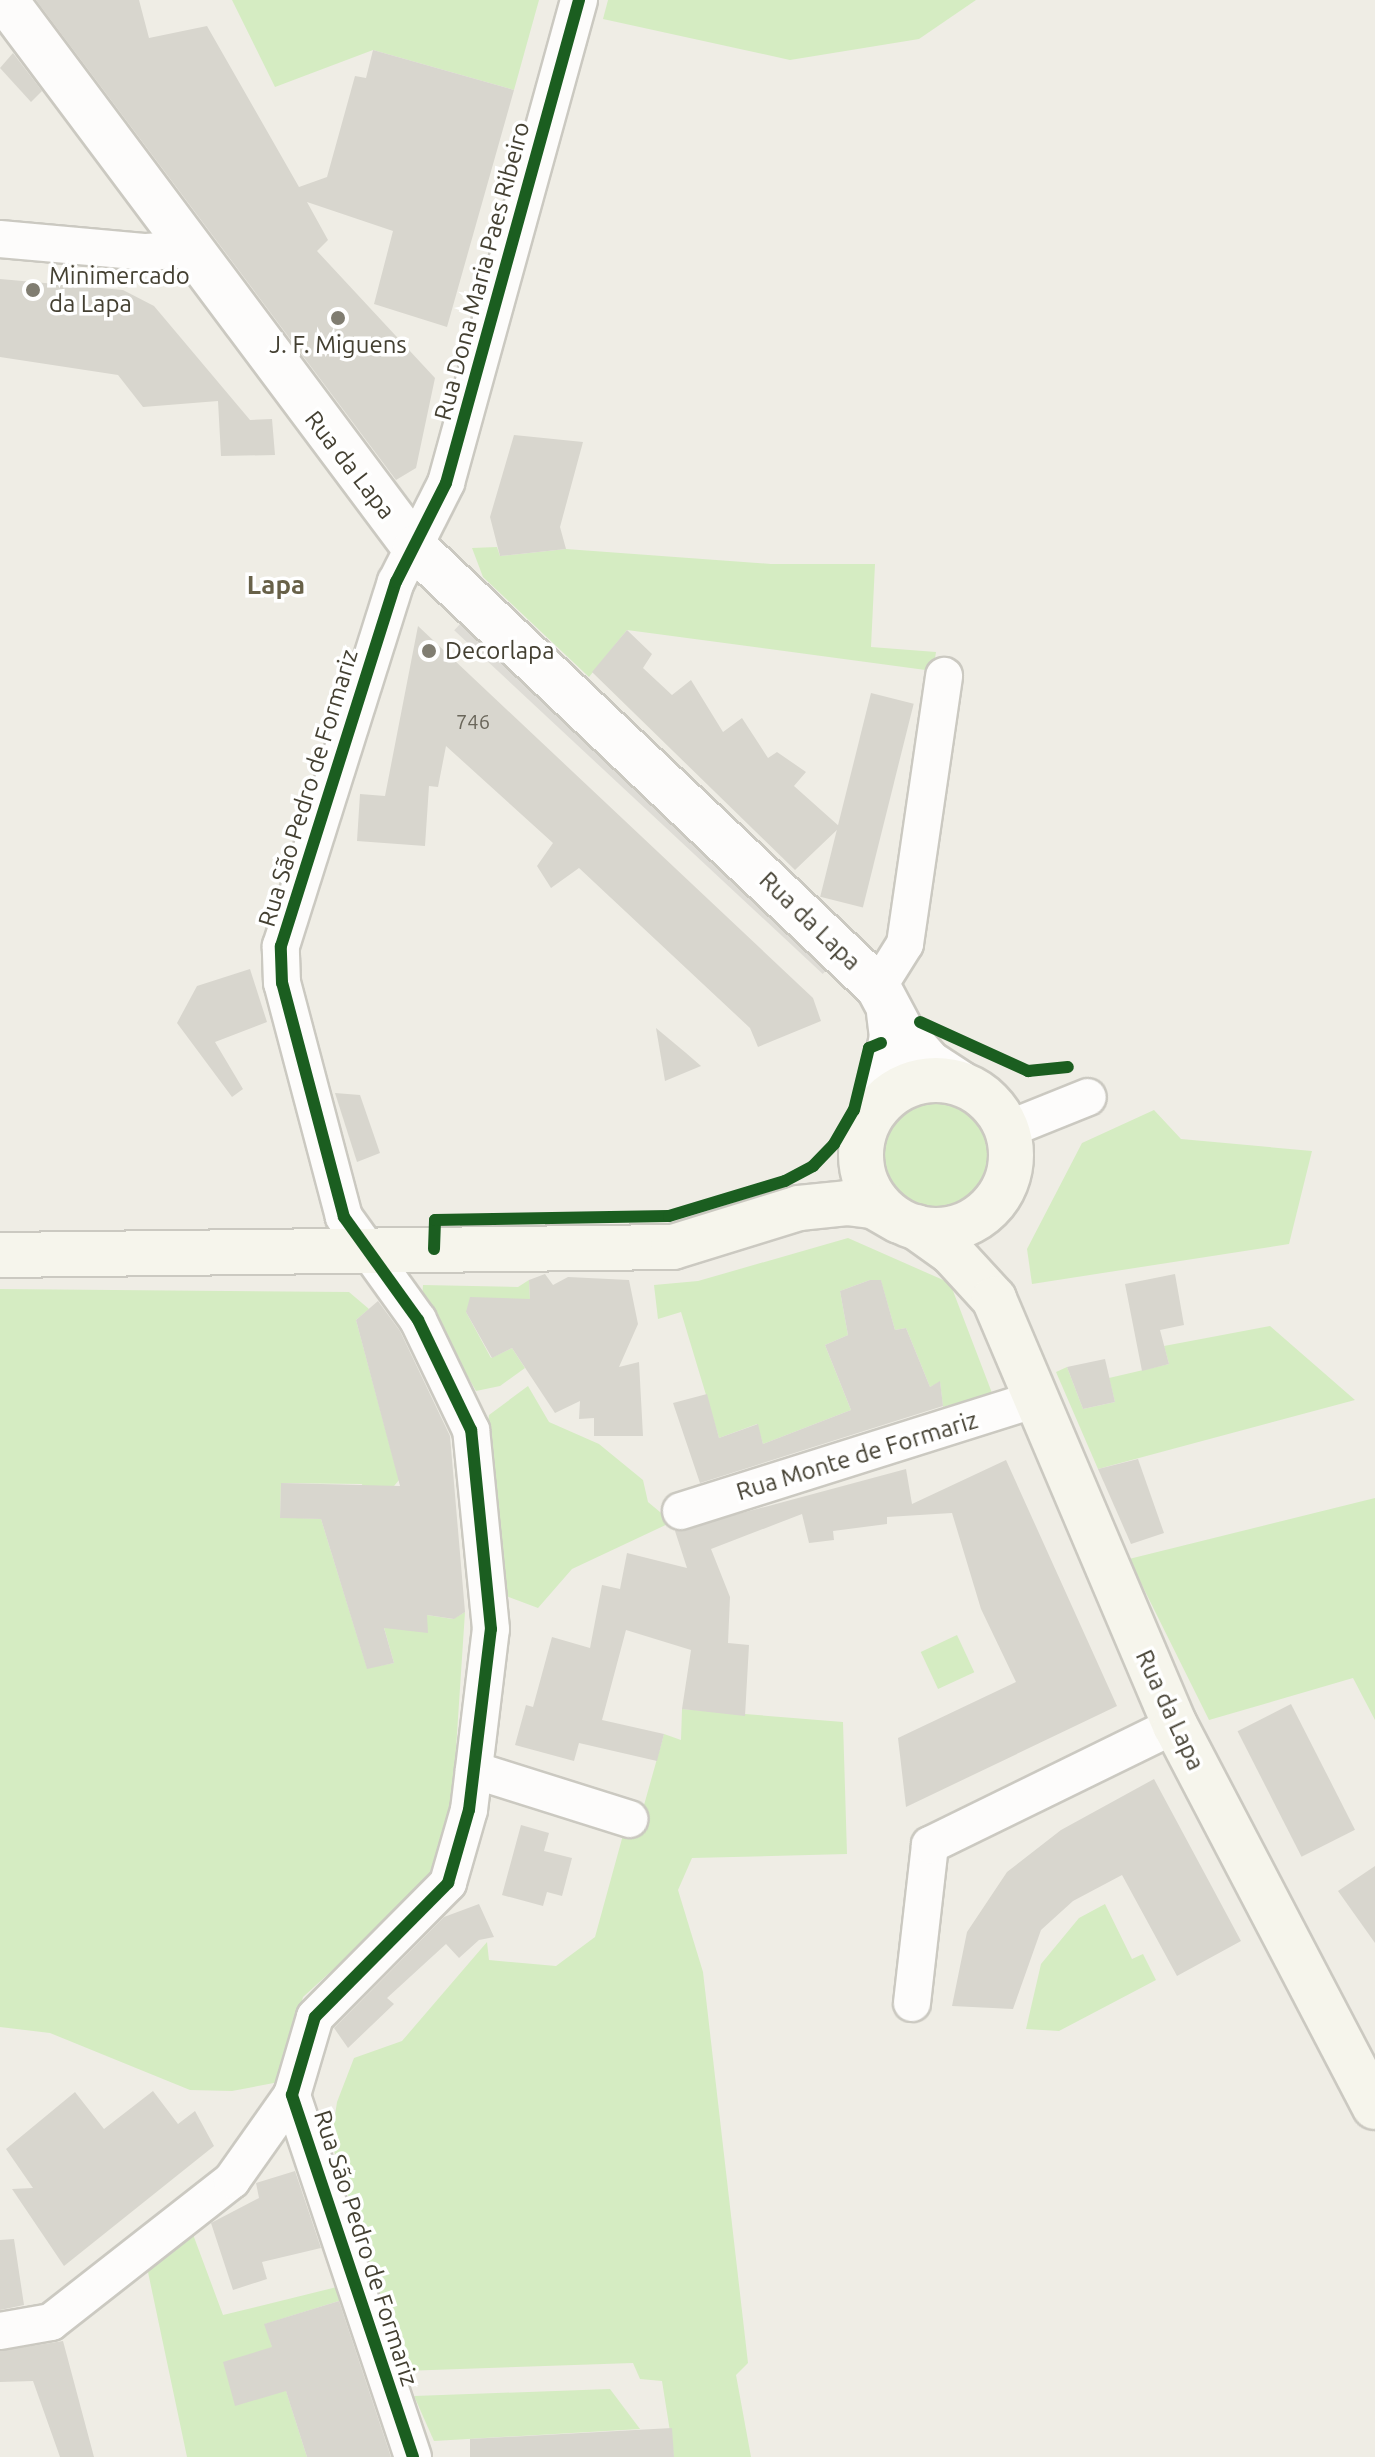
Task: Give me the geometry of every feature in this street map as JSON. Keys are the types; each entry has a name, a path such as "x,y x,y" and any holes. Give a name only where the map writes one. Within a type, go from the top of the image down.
{"main road":[{"path":"0,1255 673,1247 799,1208 873,1206 908,1224 967,1223 1000,1194 1011,1151 1006,1130 996,1110 960,1083 916,1082 871,1119 836,1180 799,1208"},
{"path":"871,1119 862,1171 870,1191 908,1224"},
{"name":"Rua da Lapa","path":"994,1299 1000,1194"},
{"name":"Rua da Lapa","path":"908,1224 951,1252 994,1299 1033,1400 1175,1725 1375,2107"}],"street":[{"name":"Rua da Lapa","path":"5,0 192,249 277,371 415,548 883,1000 929,1063 960,1083"},
{"name":"Rua Dona Maria Paes Ribeiro","path":"415,548 446,483 579,0"},
{"path":"0,239 146,252 192,249"},
{"name":"Rua São Pedro de Formariz","path":"413,2457 292,2095 315,2017 448,1883 474,1770 491,1629 471,1430 418,1320 344,1217 282,983 281,946 396,582 415,548"},
{"path":"871,1119 892,1037 883,1000 905,944 944,676"},
{"path":"1006,1130 1088,1097"},
{"name":"Rua Monte de Formariz","path":"681,1511 1033,1400"},
{"path":"912,2003 930,1845 1175,1725"},
{"path":"474,1770 629,1819"},
{"path":"0,2331 51,2322 232,2180 292,2095"},
{"path":"258,2144 274,2141 313,2159"}],"green space":[{"path":"232,0 539,0 514,90 373,50 275,87"},
{"path":"608,0 976,0 919,39 790,60 603,19"},
{"path":"497,547 500,556 566,549 771,564 875,564 871,647 936,652 933,671 627,630 589,677 483,577 472,548"},
{"path":"937,1096 959,1101 977,1113 989,1131 994,1153 989,1175 977,1193 959,1205 937,1210 915,1205 897,1193 885,1175 880,1153 885,1131 897,1113 915,1101"},
{"path":"1154,1110 1181,1139 1312,1151 1289,1244 1032,1284 1027,1249 1082,1143"},
{"path":"848,1238 950,1283 992,1393 943,1407 940,1382 930,1387 906,1328 895,1330 881,1281 870,1280 840,1291 848,1335 825,1345 851,1410 763,1444 757,1424 719,1438 681,1312 658,1319 654,1285 698,1281"},
{"path":"529,1280 530,1299 466,1312 491,1358 512,1348 525,1368 500,1386 476,1391 422,1297 423,1285 518,1287"},
{"path":"0,1289 349,1292 369,1309 356,1320 399,1480 367,1519 362,1484 281,1483 280,1517 321,1519 367,1668 394,1663 370,1578 427,1615 453,1619 465,1612 451,1825 430,1881 303,1997 279,2082 232,2091 190,2090 50,2033 0,2027"},
{"path":"1270,1326 1355,1400 1098,1469 1056,1372 1067,1367 1083,1409 1115,1402 1109,1378 1169,1364 1164,1346"},
{"path":"528,1386 549,1422 599,1444 643,1480 648,1502 672,1522 572,1569 538,1608 501,1594 486,1439 489,1415"},
{"path":"1375,1498 1375,1720 1353,1678 1209,1720 1129,1559"},
{"path":"957,1635 974,1672 938,1689 921,1652"},
{"path":"682,1709 843,1722 847,1854 692,1858 678,1890 703,1972 748,2363 736,2375 751,2457 674,2457 662,2381 640,2379 633,2363 403,2371 331,2141 337,2102 354,2058 402,2041 487,1942 489,1960 556,1966 595,1937 623,1835 635,1837 664,1734 681,1740"},
{"path":"1105,1904 1132,1959 1143,1954 1156,1980 1059,2031 1026,2029 1041,1964 1079,1918"},
{"path":"191,2229 223,2315 345,2285 342,2300 265,2324 307,2457 187,2457 148,2272"},
{"path":"610,2389 640,2429 434,2441 414,2396"}],"shaded area":[{"path":"461,623 830,967 823,974 454,630"}],"building":[{"path":"36,0 139,0 149,38 207,26 299,187 327,177 355,76 366,78 373,50 514,90 447,327 374,304 393,231 307,202 328,240 317,251 435,378 416,468 396,480"},
{"path":"13,53 42,91 31,102 0,68"},
{"path":"0,279 123,290 154,306 250,420 272,419 275,455 221,456 218,401 143,407 118,375 0,357"},
{"path":"514,435 583,442 560,527 566,549 500,556 490,517"},
{"path":"418,626 813,998 821,1021 758,1047 750,1028 579,868 551,888 537,866 553,843 446,746 438,787 429,786 425,846 357,841 360,794 385,796"},
{"path":"627,630 652,654 643,668 672,695 691,680 723,732 742,718 768,758 777,752 806,772 794,786 840,827 795,870 592,672"},
{"path":"871,693 914,704 863,907 820,897"},
{"path":"250,969 267,1022 215,1042 243,1089 232,1097 177,1023 197,986"},
{"path":"656,1028 686,1053 701,1066 665,1081"},
{"path":"335,1093 360,1095 380,1153 357,1162"},
{"path":"545,1274 553,1285 568,1277 629,1280 638,1324 619,1367 639,1362 643,1436 594,1436 594,1418 579,1419 580,1401 555,1413 512,1348 492,1358 466,1312 470,1297 530,1299 529,1280"},
{"path":"1175,1274 1184,1325 1160,1330 1169,1364 1142,1371 1125,1284"},
{"path":"870,1280 881,1280 895,1330 906,1328 930,1387 940,1381 943,1406 700,1483 673,1403 707,1394 719,1438 758,1424 763,1444 851,1410 825,1345 848,1335 840,1291"},
{"path":"378,1301 400,1331 450,1436 465,1612 454,1619 427,1615 428,1633 384,1628 394,1663 367,1669 321,1519 280,1518 281,1483 400,1486 356,1320"},
{"path":"1105,1359 1115,1402 1083,1409 1067,1367"},
{"path":"1138,1459 1164,1533 1131,1544 1098,1469"},
{"path":"1006,1460 1117,1706 906,1807 898,1738 1016,1682 981,1609 952,1513 887,1517 887,1524 833,1531 834,1540 809,1543 802,1514 711,1549 730,1597 728,1643 749,1645 745,1716 682,1709 691,1650 626,1630 602,1720 664,1734 657,1761 579,1743 574,1761 515,1745 526,1705 533,1707 552,1637 590,1648 602,1585 620,1589 627,1553 687,1568 675,1531 906,1469 912,1504"},
{"path":"1291,1704 1355,1830 1302,1857 1238,1731"},
{"path":"1154,1779 1241,1941 1177,1976 1122,1875 1073,1901 1041,1930 1013,2009 952,2006 967,1932 1007,1872 1061,1830"},
{"path":"521,1825 549,1833 544,1851 572,1858 562,1896 547,1892 543,1906 502,1895"},
{"path":"1375,1866 1375,1943 1338,1891"},
{"path":"479,1904 494,1937 479,1940 459,1958 446,1944 387,1998 394,2004 348,2048 334,2028 444,1917"},
{"path":"153,2091 178,2124 195,2111 214,2146 64,2266 12,2189 33,2188 6,2149 75,2092 104,2129"},
{"path":"295,2171 321,2248 262,2262 267,2279 233,2290 211,2223 259,2198 256,2183"},
{"path":"14,2239 24,2305 0,2310 0,2240"},
{"path":"339,2301 391,2457 307,2457 286,2391 235,2406 223,2362 272,2347 264,2324"},
{"path":"63,2341 94,2457 60,2457 33,2381 0,2382 0,2351"},
{"path":"672,2428 674,2457 470,2457 470,2439"}],"cycle path":[{"path":"413,2457 292,2095 315,2017 448,1883 469,1810 491,1629 471,1430 418,1320 344,1217 282,983 281,946 396,582 446,483 579,0"},
{"path":"920,1022 1028,1071 1068,1067"},
{"path":"434,1249 435,1220 669,1216 785,1181 813,1166 834,1144 854,1110 869,1048 881,1043"}],"place":[{"name":"Minimercado da Lapa","path":"33,290"},
{"name":"J. F. Miguens","path":"338,318"},
{"name":"Decorlapa","path":"429,651"}],"district":[{"name":"Lapa","path":"276,585"}]}
